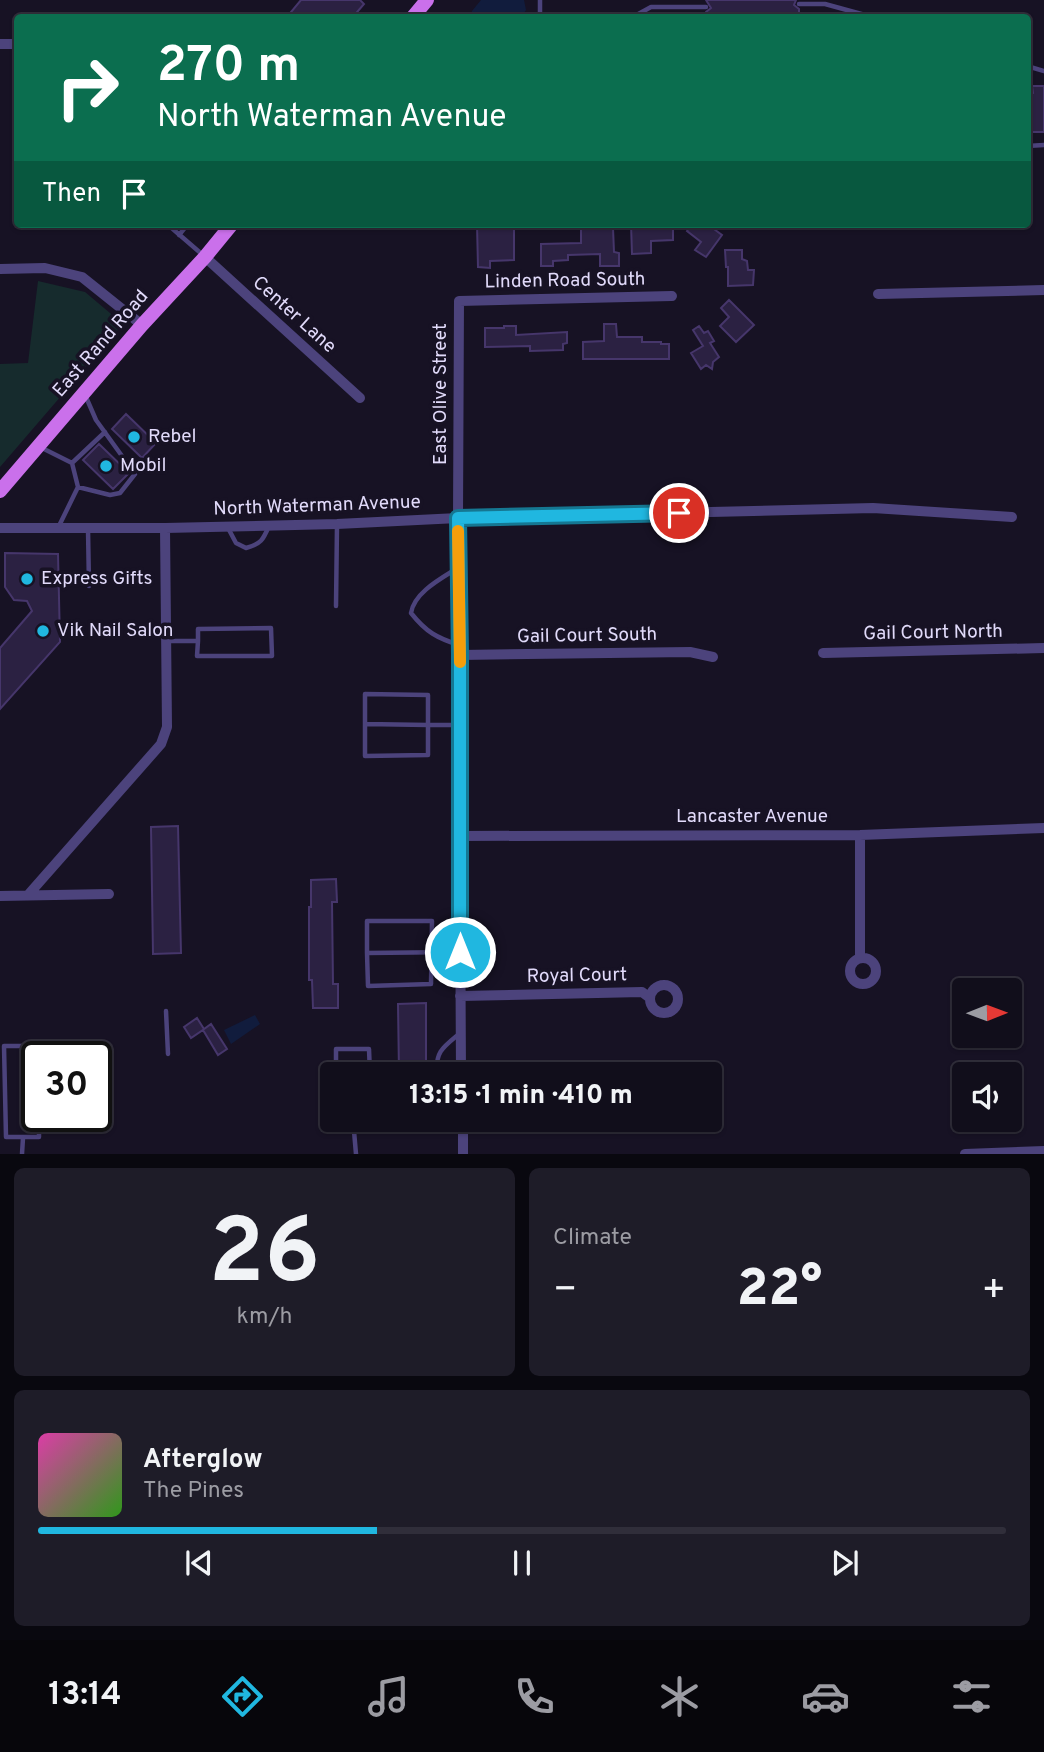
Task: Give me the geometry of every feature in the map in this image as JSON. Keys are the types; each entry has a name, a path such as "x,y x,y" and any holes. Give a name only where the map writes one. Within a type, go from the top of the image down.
{"main road":[{"path":"415,14 427,0"},
{"name":"East Rand Road","path":"0,491 229,228"}],"street":[{"name":"Center Lane","path":"205,257 360,398"},
{"path":"0,269 45,268 82,277 142,325"},
{"path":"878,294 1044,290"},
{"name":"Linden Road South","path":"459,301 673,296"},
{"name":"East Olive Street","path":"459,301 461,1062"},
{"name":"North Waterman Avenue","path":"0,528 337,524 458,518 873,508 1012,517"},
{"path":"28,895 161,744 167,727 165,527"},
{"name":"Gail Court North","path":"822,653 1044,648"},
{"name":"Gail Court South","path":"460,650 690,652 713,657"},
{"name":"Lancaster Avenue","path":"459,836 860,835 1044,828"},
{"path":"860,835 860,958"},
{"path":"0,895 109,894"},
{"name":"Royal Court","path":"460,996 642,992 650,998"},
{"path":"463,1132 463,1153"},
{"path":"965,1153 1044,1150"}],"lane":[{"path":"799,4 825,4 861,14"},
{"path":"638,14 650,7 706,7"},
{"path":"171,228 205,257"},
{"path":"179,235 185,228"},
{"path":"78,487 110,495 120,493 135,474 96,420 84,393"},
{"path":"72,463 105,432"},
{"path":"38,446 72,463 78,487 58,528"},
{"path":"336,606 337,524"},
{"path":"227,526 236,543 246,548 257,545 270,525"},
{"path":"88,528 89,586"},
{"path":"459,568 422,595 411,613 422,626 460,650"},
{"path":"271,628 272,656 197,656 198,642 198,629 271,628"},
{"path":"166,641 198,642"},
{"path":"365,694 428,695 428,725 428,755 365,756 365,694"},
{"path":"365,724 460,725"},
{"path":"368,921 432,921 432,984 368,986 367,953 368,921"},
{"path":"367,953 460,952"},
{"path":"166,1011 168,1054"},
{"path":"436,1062 443,1047 460,1034"},
{"path":"21,1046 4,1046 6,1137 39,1137 39,1132"},
{"path":"336,1062 336,1049 369,1049 370,1062"},
{"path":"354,1132 356,1153"},
{"path":"22,1153 23,1138"}],"green space":[{"path":"38,281 85,292 123,324 0,467 0,364 28,363"}],"water":[{"path":"481,0 524,0 526,10 523,14 472,14"},
{"path":"255,1015 260,1024 231,1044 224,1030"}],"building":[{"path":"301,0 360,0 364,4 355,14 289,14"},
{"path":"706,0 796,0 794,5 799,9 799,14 706,14 711,8"},
{"path":"1032,86 1044,86 1044,132 1031,132"},
{"path":"477,228 514,228 514,260 490,261 490,268 478,267"},
{"path":"581,228 613,228 614,252 619,253 619,266 600,266 600,254 568,255 568,260 553,261 553,266 541,266 541,244 581,243"},
{"path":"631,228 673,228 673,240 651,241 651,253 632,254"},
{"path":"689,228 712,228 722,235 706,257 695,250 701,242 687,231"},
{"path":"725,250 742,250 742,259 747,261 748,270 754,270 753,285 728,286"},
{"path":"729,300 754,325 736,342 720,326 729,317 721,308"},
{"path":"604,324 616,324 617,337 642,337 642,342 669,344 669,359 583,359 583,342 604,341"},
{"path":"516,326 516,335 567,332 567,343 563,344 563,350 530,351 530,346 485,347 485,328"},
{"path":"699,326 704,333 708,331 714,341 710,343 719,357 713,362 712,369 706,365 701,369 691,353 703,346 693,330"},
{"name":"Rebel","path":"126,414 156,443 142,458 112,429"},
{"name":"Mobil","path":"99,444 129,473 113,489 83,460"},
{"path":"5,553 58,554 60,642 0,709 0,648 32,611 27,601 14,600 5,587"},
{"path":"178,826 181,953 153,954 151,827"},
{"path":"336,879 337,902 332,902 333,984 338,984 338,1008 313,1008 312,980 309,980 311,880"},
{"path":"426,1003 426,1062 399,1062 398,1004"},
{"path":"197,1018 204,1029 211,1024 227,1049 218,1055 203,1030 191,1038 184,1027"}],"slow traffic":[{"path":"458,531 460,662"}],"place":[{"name":"Rebel","path":"134,437"},
{"name":"Mobil","path":"106,466"},
{"name":"Express Gifts","path":"27,579"},
{"name":"Vik Nail Salon","path":"43,631"}],"route":[{"path":"460,952 458,518 679,513"}]}
